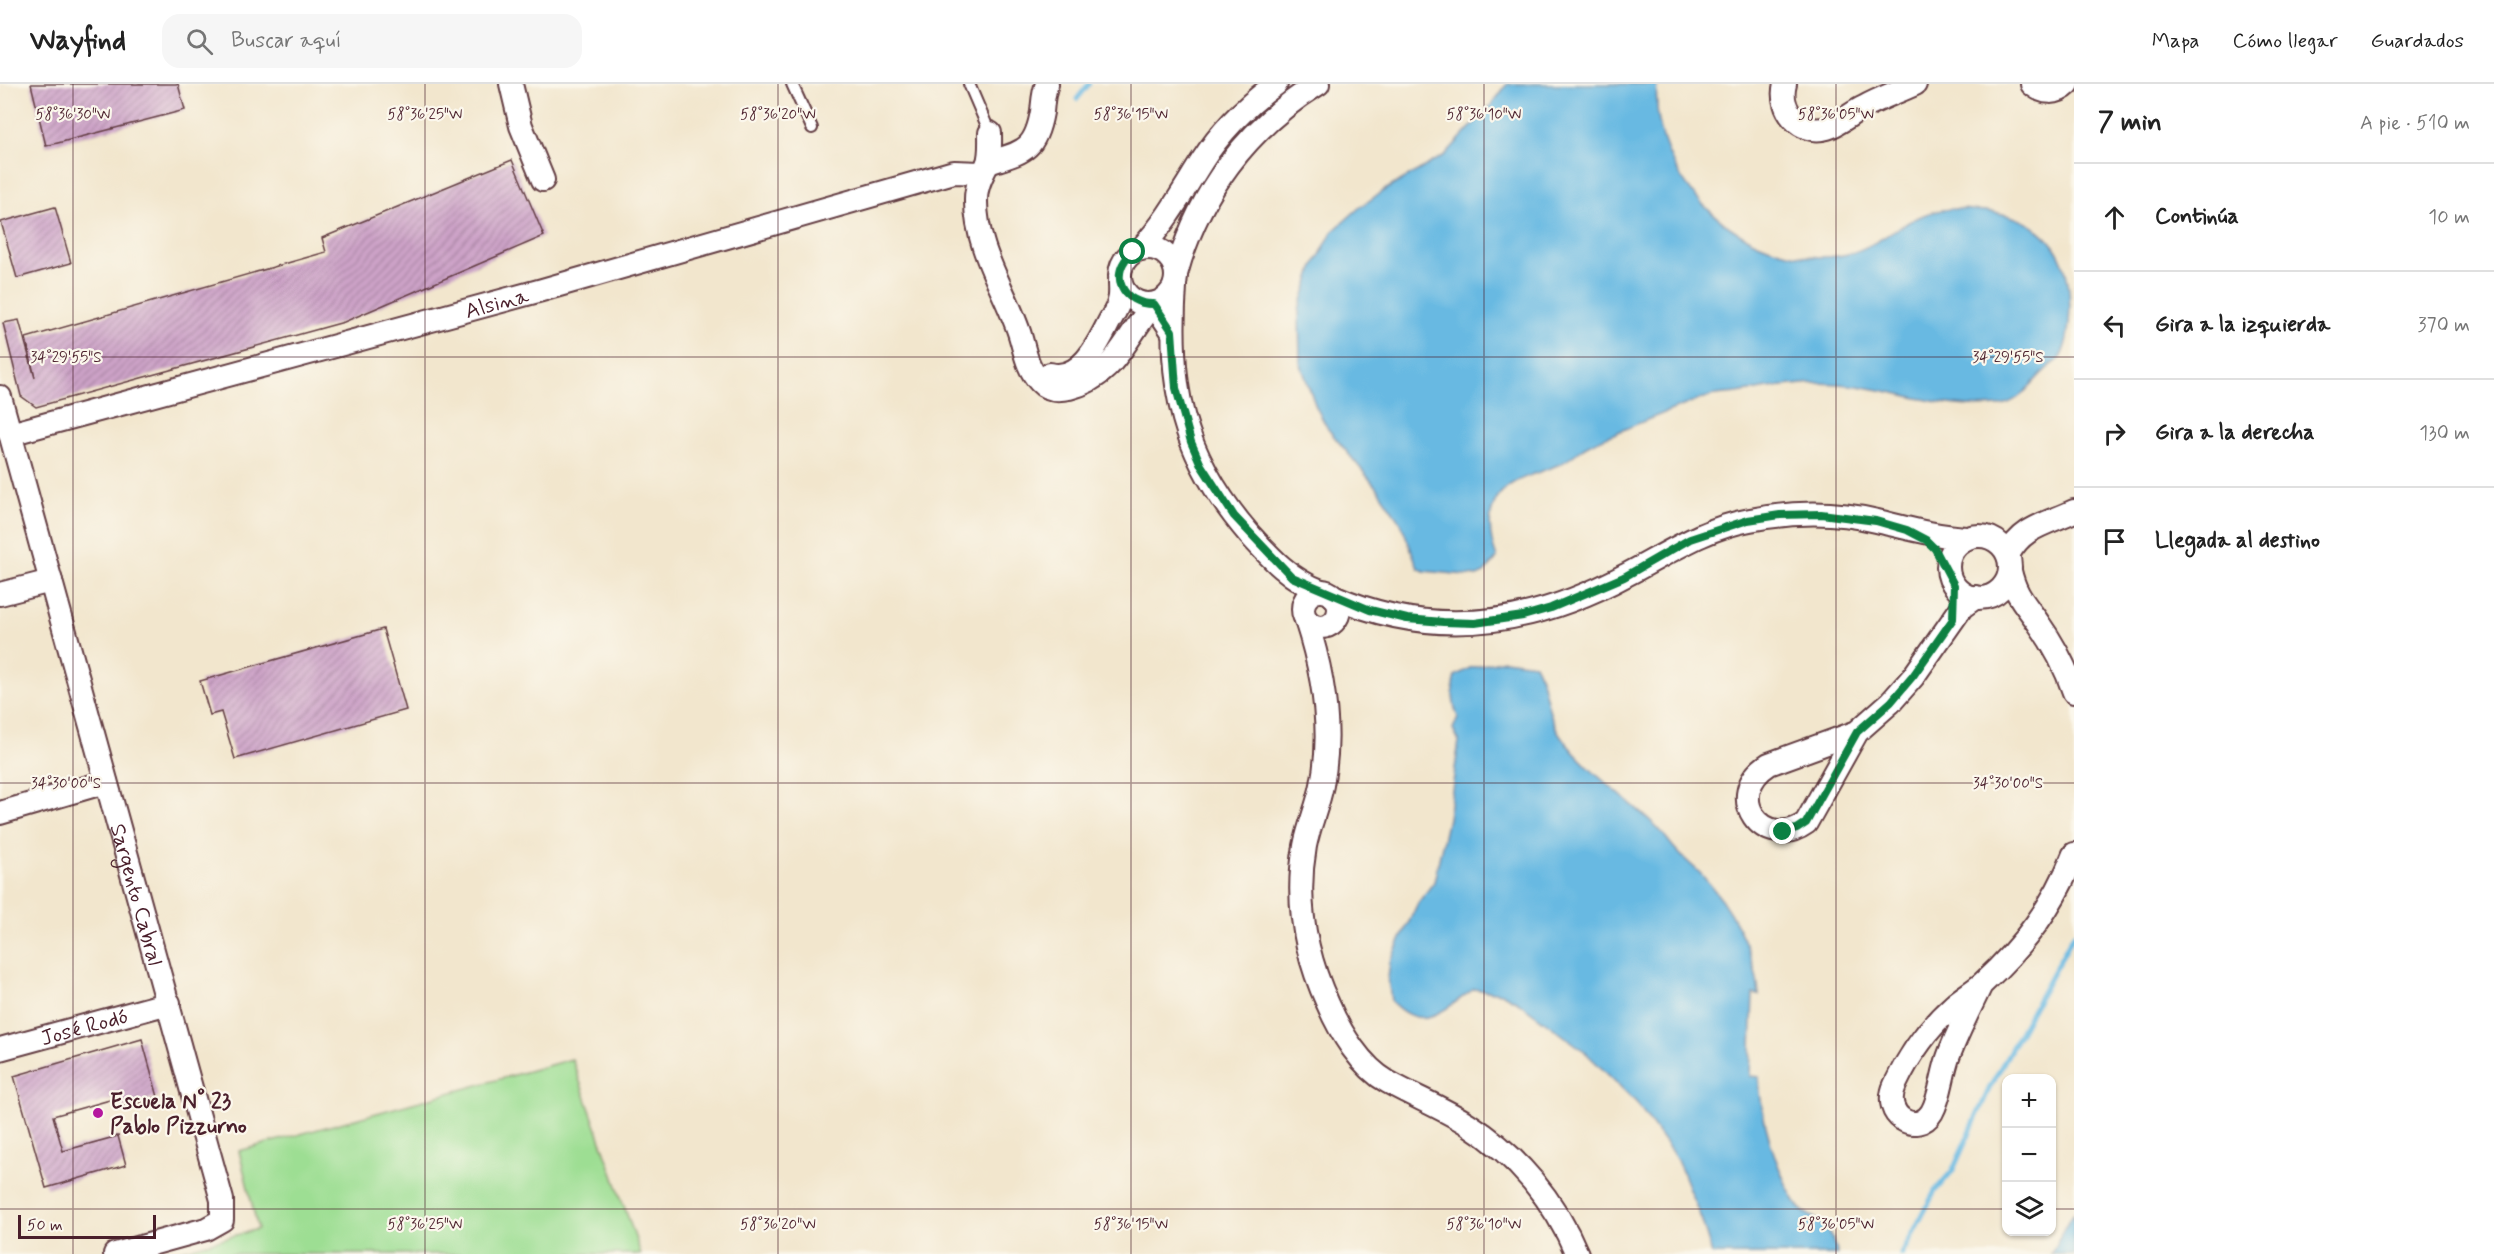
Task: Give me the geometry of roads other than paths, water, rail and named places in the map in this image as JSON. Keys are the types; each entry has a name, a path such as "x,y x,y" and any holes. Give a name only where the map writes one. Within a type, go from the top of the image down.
{"street":[{"path":"511,84 521,126 543,180"},
{"path":"990,133 985,168 976,198 983,249 1020,333 1043,370 1056,376 1074,371 1084,363 1100,340 1119,302 1122,265 1126,258 1141,249 1170,213 1203,159 1222,134 1243,111 1276,84"},
{"path":"1318,84 1276,113 1239,149 1209,193 1181,257 1176,280 1172,331 1173,362 1182,413 1201,465 1234,516 1322,608 1370,610 1407,619 1443,622 1475,623 1523,616 1551,608 1624,577 1690,539 1748,520 1780,515 1821,514 1854,517 1934,535 1996,541 2009,563 2014,589 2054,648 2074,692"},
{"path":"1785,84 1784,104 1790,116 1800,125 1813,129 1826,128 1862,108 1915,84"},
{"name":"Alsina","path":"10,434 553,287 954,172 985,168 1028,149 1036,137 1045,86"},
{"path":"2042,87 2074,101"},
{"path":"1020,333 1023,354 1041,384 1050,388 1070,388 1083,383 1111,365 1154,304 1170,294 1176,280 1171,259 1165,253 1158,249 1141,249"},
{"path":"1120,282 1129,297 1137,302 1154,304 1172,331"},
{"name":"Sargento Cabral","path":"0,397 222,1200 222,1220 206,1229 115,1254"},
{"path":"1857,732 1769,764 1757,772 1748,791 1752,814 1759,823 1783,832 1797,829 1806,823 1857,732 1891,702 1913,676 1962,607 2003,585 2017,539 2026,532 2074,511"},
{"path":"1907,530 1926,540 1935,549 1960,591 1983,596 2002,595 2024,606"},
{"path":"1953,619 1952,552 1973,537 2026,532"},
{"path":"0,594 51,580"},
{"path":"1322,608 1317,655 1323,690 1326,754 1322,785 1305,845 1301,905 1308,953 1317,979 1341,1029 1373,1070 1387,1082 1471,1126 1511,1158 1546,1196 1577,1254"},
{"path":"0,813 106,782"},
{"path":"1981,985 1949,1053 1932,1112 1924,1120 1913,1122 1903,1120 1895,1114 1891,1104 1892,1092 1902,1072 1935,1023 1955,1004 1981,985 2030,935 2058,891 2074,854"},
{"name":"José Rodó","path":"0,1049 169,1003"}],"lane":[{"path":"792,84 812,128"},
{"path":"969,84 990,133"}],"water":[{"path":"1507,84 1657,84 1659,119 1669,153 1686,184 1709,210 1737,232 1769,247 1803,256 1838,256 1851,253 1921,216 1943,210 1990,212 2021,220 2046,237 2063,264 2068,282 2070,311 2063,352 2059,359 2020,396 2007,404 1998,406 1961,406 1867,388 1821,383 1714,395 1593,442 1562,463 1513,483 1497,498 1493,507 1490,527 1497,558 1484,573 1477,576 1424,571 1418,568 1401,523 1376,487 1328,429 1316,407 1300,362 1299,309 1314,266 1332,232 1383,191 1445,155 1493,103"},
{"path":"1504,660 1535,664 1552,719 1571,749 1594,773 1657,827 1674,848 1711,885 1731,914 1753,963 1759,995 1753,994 1750,1076 1759,1077 1766,1126 1789,1191 1797,1205 1827,1230 1833,1239 1837,1254 1712,1254 1702,1221 1677,1159 1636,1102 1583,1050 1518,1002 1501,993 1474,989 1443,1011 1423,1017 1413,1016 1403,1011 1391,1001 1388,978 1390,962 1418,903 1434,882 1448,818 1459,741 1453,729 1458,717 1453,697 1455,676 1470,668"},
{"path":"2074,1212 2074,1254 2051,1254"}],"waterway":[{"path":"1077,99 1089,84"},
{"path":"1902,1254 1935,1191 1953,1170 1989,1089 2074,934"}],"place":[{"name":"Escuela N° 23 Pablo Pizzurno","path":"98,1113"}]}
